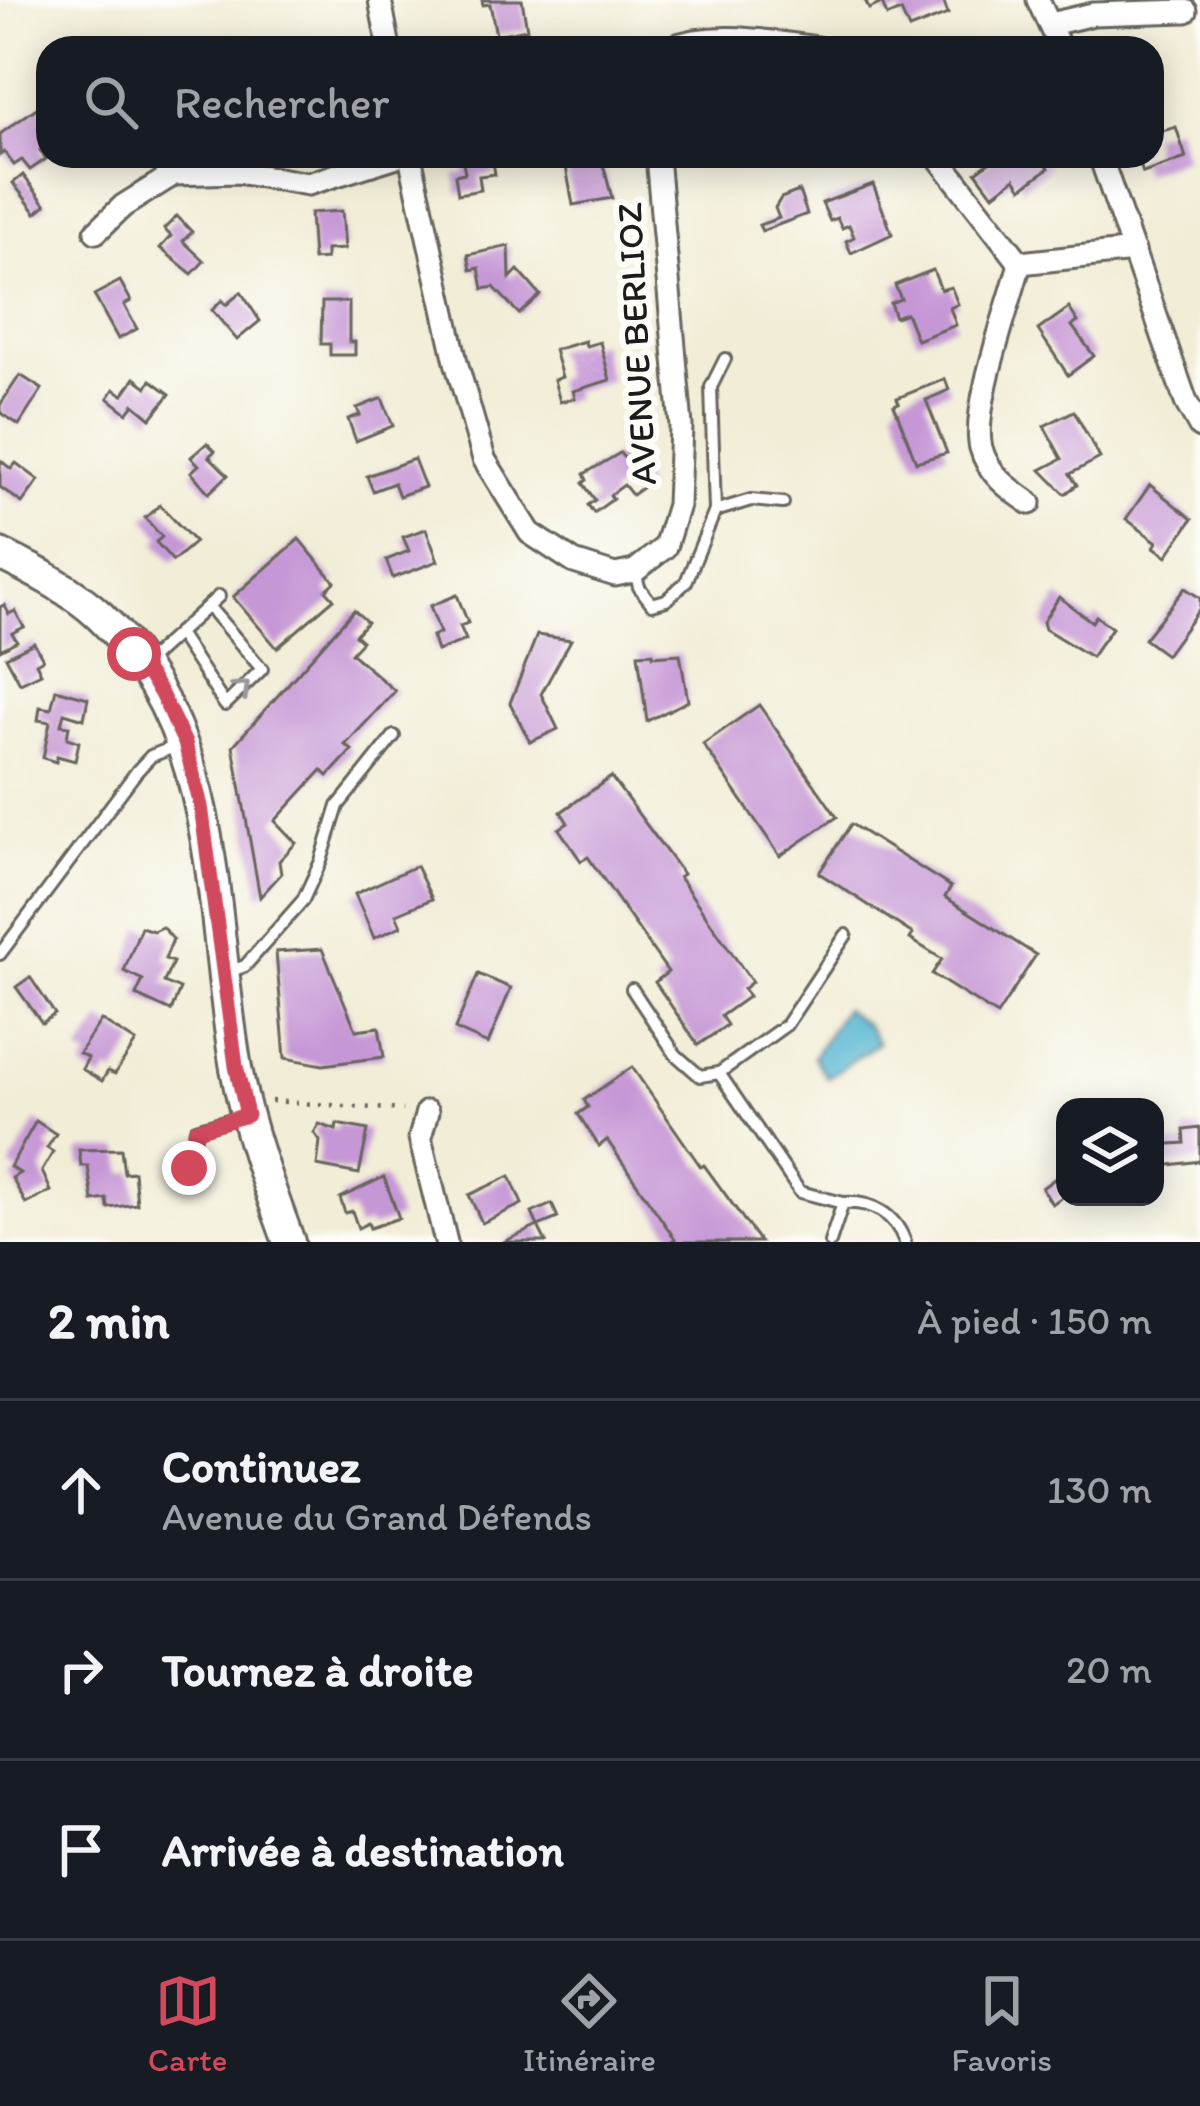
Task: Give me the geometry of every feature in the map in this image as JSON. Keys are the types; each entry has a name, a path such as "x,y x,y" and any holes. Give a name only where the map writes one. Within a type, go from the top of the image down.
{"street":[{"path":"380,0 387,36"},
{"path":"1038,0 1056,36"},
{"path":"1051,24 1093,14 1186,11"},
{"path":"97,232 123,206 174,174 237,172 308,184 359,168"},
{"path":"413,168 456,362 484,460 530,533 574,562 615,575 635,571"},
{"name":"AVENUE BERLIOZ","path":"635,571 665,547 678,506 681,426 658,168"},
{"path":"946,168 1020,263"},
{"path":"1104,168 1186,402 1200,427"},
{"path":"1020,263 1134,250"},
{"path":"1020,263 978,421 982,451 1002,485 1030,503"},
{"path":"3,559 53,582 99,615 142,665 185,743 201,806 245,1107 289,1242"},
{"path":"427,1112 421,1138 446,1242"}],"lane":[{"path":"635,571 638,587 652,604 666,600 686,582 716,511 711,387 725,359"},
{"path":"716,511 751,500 783,503"},
{"path":"142,665 219,596"},
{"path":"178,633 225,705 262,669 208,606"},
{"path":"224,973 244,966 303,900 338,806 394,736"},
{"path":"0,954 137,771 151,756 185,743"},
{"path":"632,988 676,1054 700,1076 718,1073 786,1025 846,935"},
{"path":"718,1073 800,1192 882,1209 901,1229 905,1242"},
{"path":"189,1168 196,1130 245,1107"},
{"path":"830,1242 843,1203"}],"path":[{"path":"245,1107 427,1112"}],"water":[{"path":"844,1009 866,1025 878,1043 827,1078 813,1057"}],"building":[{"path":"482,0 522,0 527,29 496,35 490,4 483,5"},
{"path":"865,0 943,0 948,14 909,29 901,11 887,16 882,3 869,9"},
{"path":"36,108 36,166 30,170 22,160 14,165 4,152 0,155 0,134"},
{"path":"1176,127 1186,158 1164,166 1164,130"},
{"path":"464,168 494,168 495,174 479,176 481,190 458,194 455,175 465,173"},
{"path":"566,168 604,168 612,198 573,205"},
{"path":"981,168 1049,168 1022,188 1015,178 993,195 976,172"},
{"path":"23,175 46,205 36,213 13,183"},
{"path":"873,184 892,234 851,253 846,241 854,237 849,225 842,228 837,218 830,221 822,203"},
{"path":"799,191 807,214 762,231 759,225 779,218 775,208 781,198"},
{"path":"342,211 345,249 326,250 326,259 313,260 310,213"},
{"path":"177,216 192,232 183,241 204,261 192,274 160,248 171,236 164,229"},
{"path":"509,246 510,278 518,270 540,295 519,314 494,287 483,289 479,268 471,270 468,255"},
{"path":"933,270 941,290 951,287 958,304 950,308 956,325 917,340 906,313 895,317 890,303 901,299 895,285"},
{"path":"120,281 131,301 124,305 137,329 118,339 94,295"},
{"path":"241,292 260,321 237,340 212,310"},
{"path":"322,302 349,302 349,342 355,342 355,355 330,355 330,344 321,344"},
{"path":"1069,308 1078,322 1072,326 1094,356 1068,375 1038,330"},
{"path":"585,341 586,346 600,342 610,380 573,391 575,398 560,402 554,380 562,377 554,350"},
{"path":"20,375 42,389 19,425 0,412 0,405"},
{"path":"135,378 147,387 151,380 170,394 151,418 134,404 127,413 108,398 114,389 123,395"},
{"path":"945,379 949,390 926,400 947,453 916,462 894,405 899,403 897,398"},
{"path":"382,398 393,426 356,441 348,419 360,415 357,408"},
{"path":"1074,411 1100,458 1070,474 1077,485 1065,494 1041,470 1062,459 1044,426"},
{"path":"207,443 215,451 209,456 228,475 209,493 191,472 199,465 191,457"},
{"path":"620,453 646,485 632,495 624,485 594,513 588,505 595,500 583,483 587,480 584,474"},
{"path":"414,459 425,487 399,496 394,483 373,491 367,476"},
{"path":"0,460 11,469 16,463 39,480 22,503 0,487"},
{"path":"1150,485 1192,519 1167,556 1154,547 1157,542 1126,519"},
{"path":"160,505 195,542 173,561 156,542 162,537 145,518"},
{"path":"426,529 438,561 393,578 386,560 409,551 403,537"},
{"path":"299,539 335,582 326,590 334,599 277,648 233,597"},
{"path":"1185,588 1200,598 1200,608 1166,655 1144,639"},
{"path":"457,595 468,623 460,626 466,640 437,651 432,636 440,633 430,606"},
{"path":"1059,597 1092,622 1096,616 1112,628 1091,657 1045,629 1043,622"},
{"path":"4,605 9,614 15,611 24,627 12,633 17,641 0,650 0,607"},
{"path":"354,610 367,622 355,635 362,641 351,653 395,691 345,745 352,750 328,776 322,770 275,821 296,843 279,861 281,874 260,897 233,746"},
{"path":"537,635 571,640 541,694 558,729 530,742 510,703"},
{"path":"34,643 43,659 36,663 41,673 20,683 6,657"},
{"path":"638,654 680,654 688,701 647,721"},
{"path":"56,689 88,698 84,719 64,713 61,725 69,726 67,738 79,742 75,761 43,758 50,722 38,720 40,707 51,709"},
{"path":"759,705 837,817 780,856 703,744"},
{"path":"611,777 683,874 679,877 752,982 743,989 749,996 721,1016 727,1025 698,1045 655,982 668,972 588,857 581,861 559,829 568,823 561,812"},
{"path":"851,824 951,887 945,897 1036,955 997,1015 932,974 942,959 910,939 913,934 819,873"},
{"path":"416,866 432,899 396,914 401,926 374,938 355,894"},
{"path":"141,927 153,931 162,927 173,939 165,959 173,962 164,982 180,989 171,1011 136,995 143,980 124,971"},
{"path":"322,949 356,1030 379,1027 384,1057 323,1065 285,1058 276,952"},
{"path":"478,974 511,988 488,1044 455,1029"},
{"path":"30,977 55,1014 42,1023 16,987"},
{"path":"101,1020 136,1042 115,1074 108,1071 102,1081 82,1069 88,1058 79,1053"},
{"path":"632,1067 760,1242 670,1242 675,1239 607,1140 599,1146 578,1114 588,1107 584,1100"},
{"path":"36,1121 56,1134 42,1171 51,1191 26,1204 12,1178 20,1173 10,1167"},
{"path":"319,1124 336,1130 337,1124 368,1130 359,1174 317,1166 320,1141 314,1133"},
{"path":"1200,1128 1200,1161 1164,1166 1164,1144 1185,1143 1184,1130"},
{"path":"121,1149 124,1173 134,1172 137,1204 108,1208 107,1199 93,1201 88,1166 81,1166 79,1150"},
{"path":"510,1176 522,1204 482,1223 469,1195"},
{"path":"384,1177 399,1218 358,1228 352,1211 345,1213 340,1198"},
{"path":"1056,1178 1056,1201 1052,1204 1042,1188"},
{"path":"552,1204 558,1218 538,1226 532,1213"},
{"path":"538,1226 546,1242 503,1242"}],"route":[{"path":"134,654 160,692 185,743 201,806 236,1066 247,1115 196,1130 189,1168"}]}
